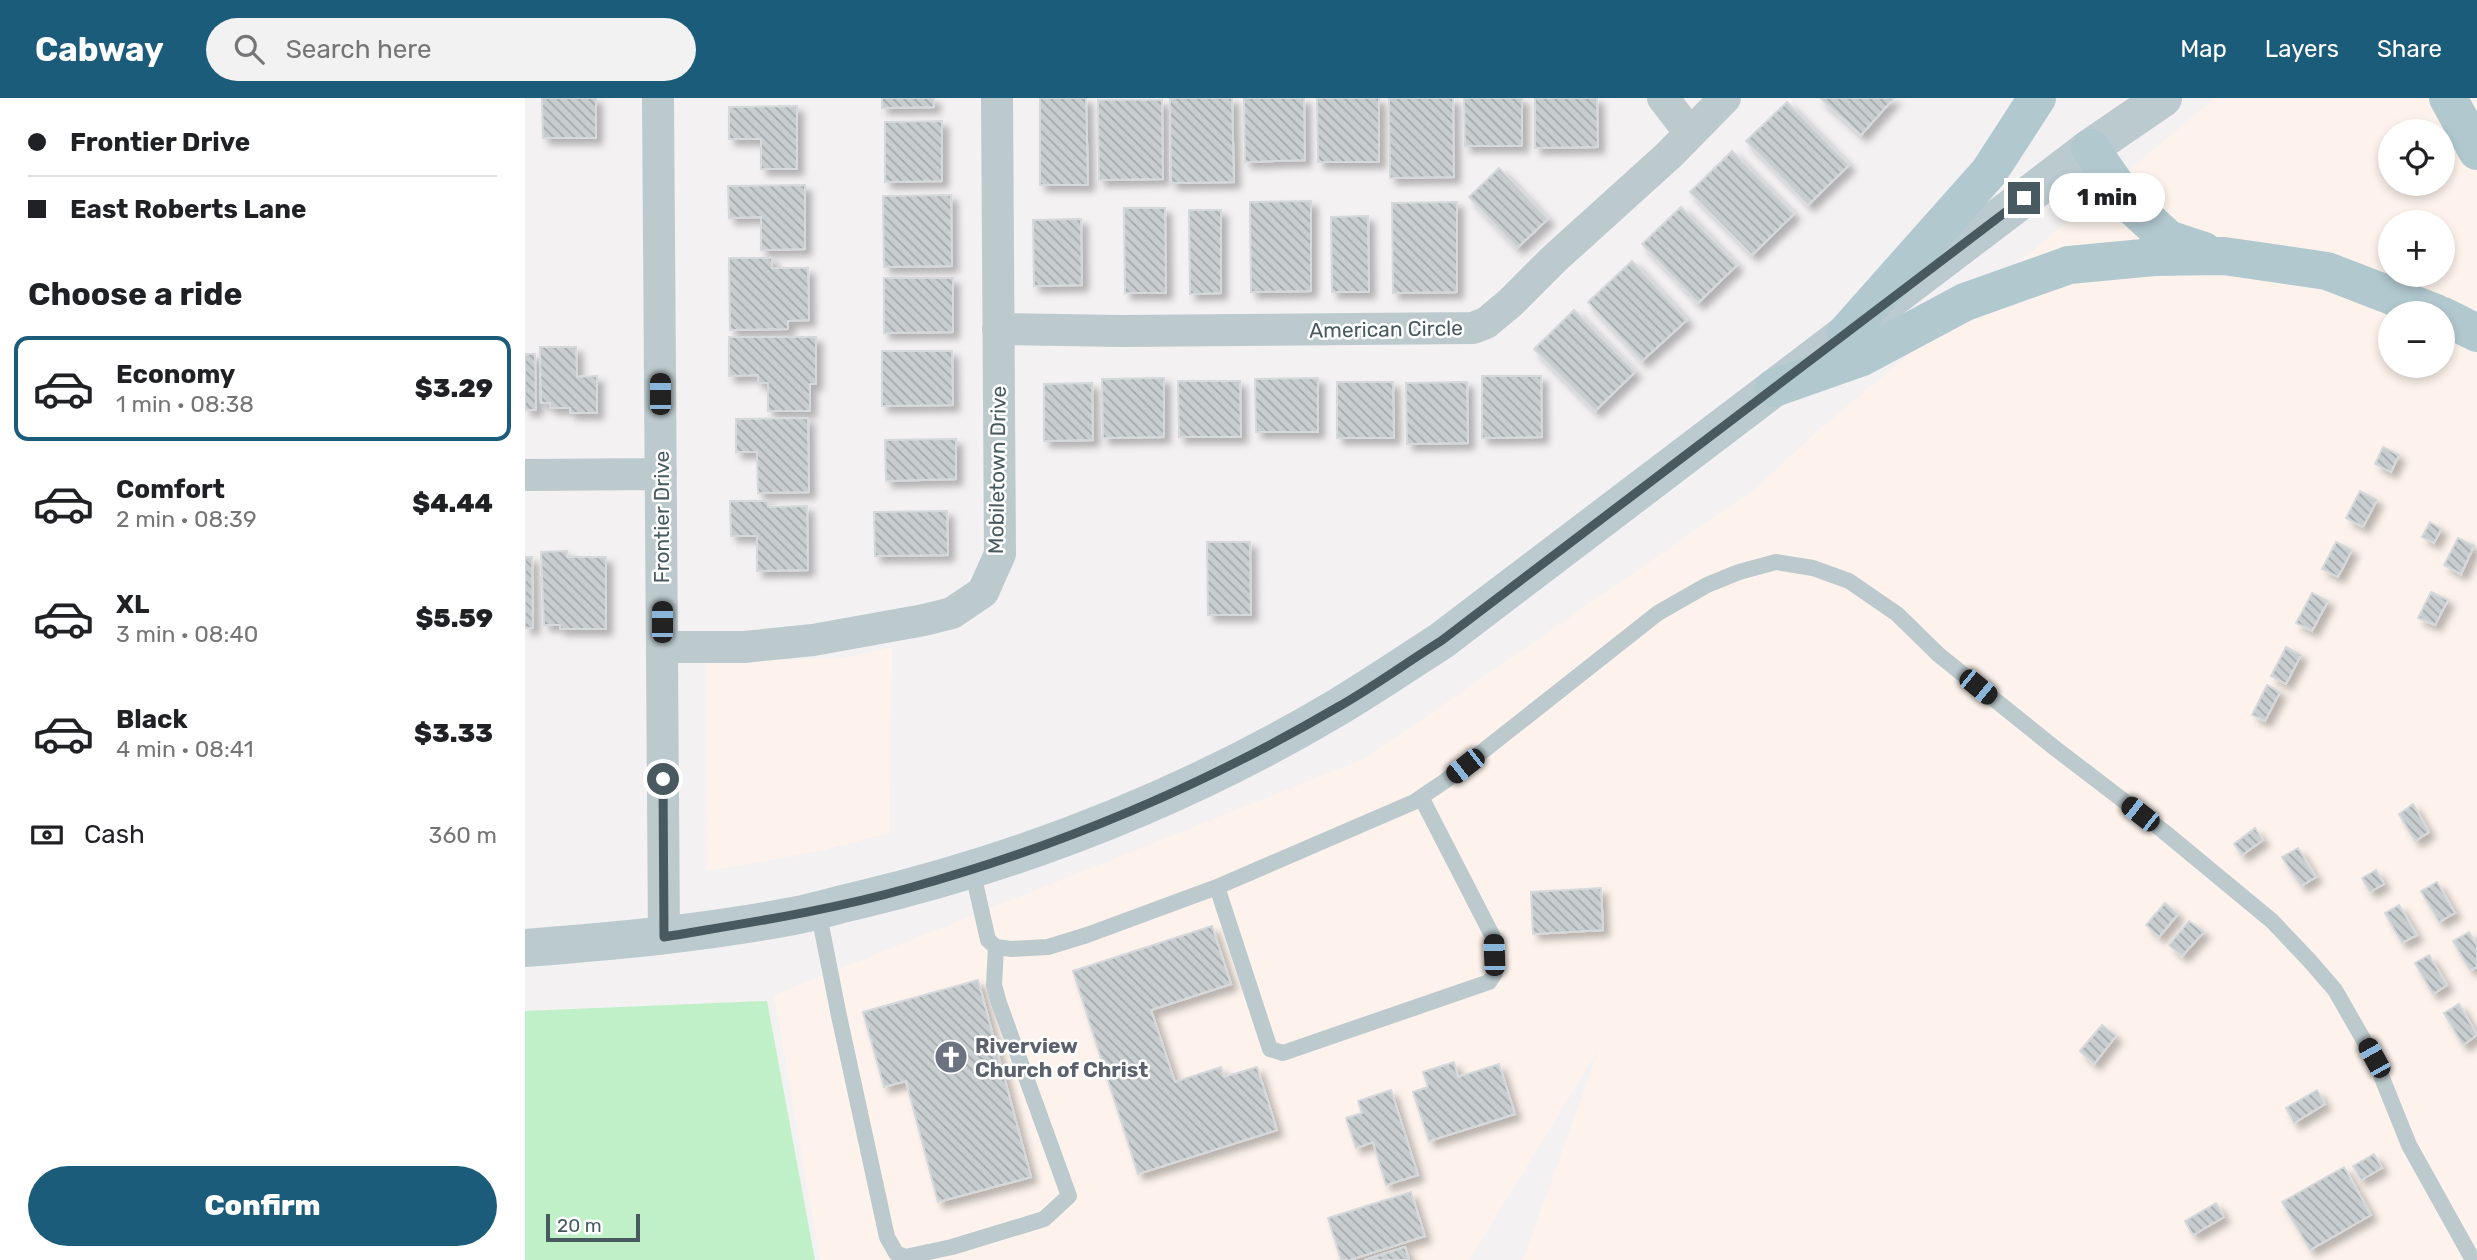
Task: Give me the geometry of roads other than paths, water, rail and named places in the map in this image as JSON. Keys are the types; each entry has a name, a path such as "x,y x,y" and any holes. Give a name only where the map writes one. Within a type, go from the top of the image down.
{"main road":[{"path":"1846,333 1989,172 2037,98"},
{"path":"525,948 664,937 794,916 908,888 1007,859 1121,816 1231,765 1338,707 1441,641 2090,148 2163,98"},
{"path":"2448,98 2477,151"},
{"path":"2090,148 2127,201 2168,239 2224,256 2327,271 2406,301"},
{"path":"1774,388 1862,357 1965,302 2069,265 2154,257 2224,256"},
{"path":"2455,322 2477,333"}],"street":[{"name":"Frontier Drive","path":"658,98 664,937"},
{"name":"Mobiletown Drive","path":"662,647 744,647 813,640 952,613 983,592 1000,554 997,98"},
{"path":"1663,98 1690,134"},
{"name":"American Circle","path":"998,329 1135,331 1473,328 1486,323 1510,303 1554,259 1669,155 1724,98"},
{"path":"525,475 661,474"}],"lane":[{"path":"972,869 988,940 996,947 1048,947 1087,936 1217,887 1421,797 1658,613 1707,585 1739,572 1776,562 1814,568 1849,580 1897,614 1939,655 2162,830 2272,921 2335,990 2369,1049 2409,1145 2473,1260"},
{"path":"1217,887 1270,1049 1283,1054 1489,982 1495,972 1493,937 1421,797"},
{"path":"818,910 887,1237 896,1253 905,1257 953,1247 1044,1219 1069,1196 999,1003 994,985 996,947"}],"place":[{"name":"Riverview Church of Christ","path":"951,1057"}]}
